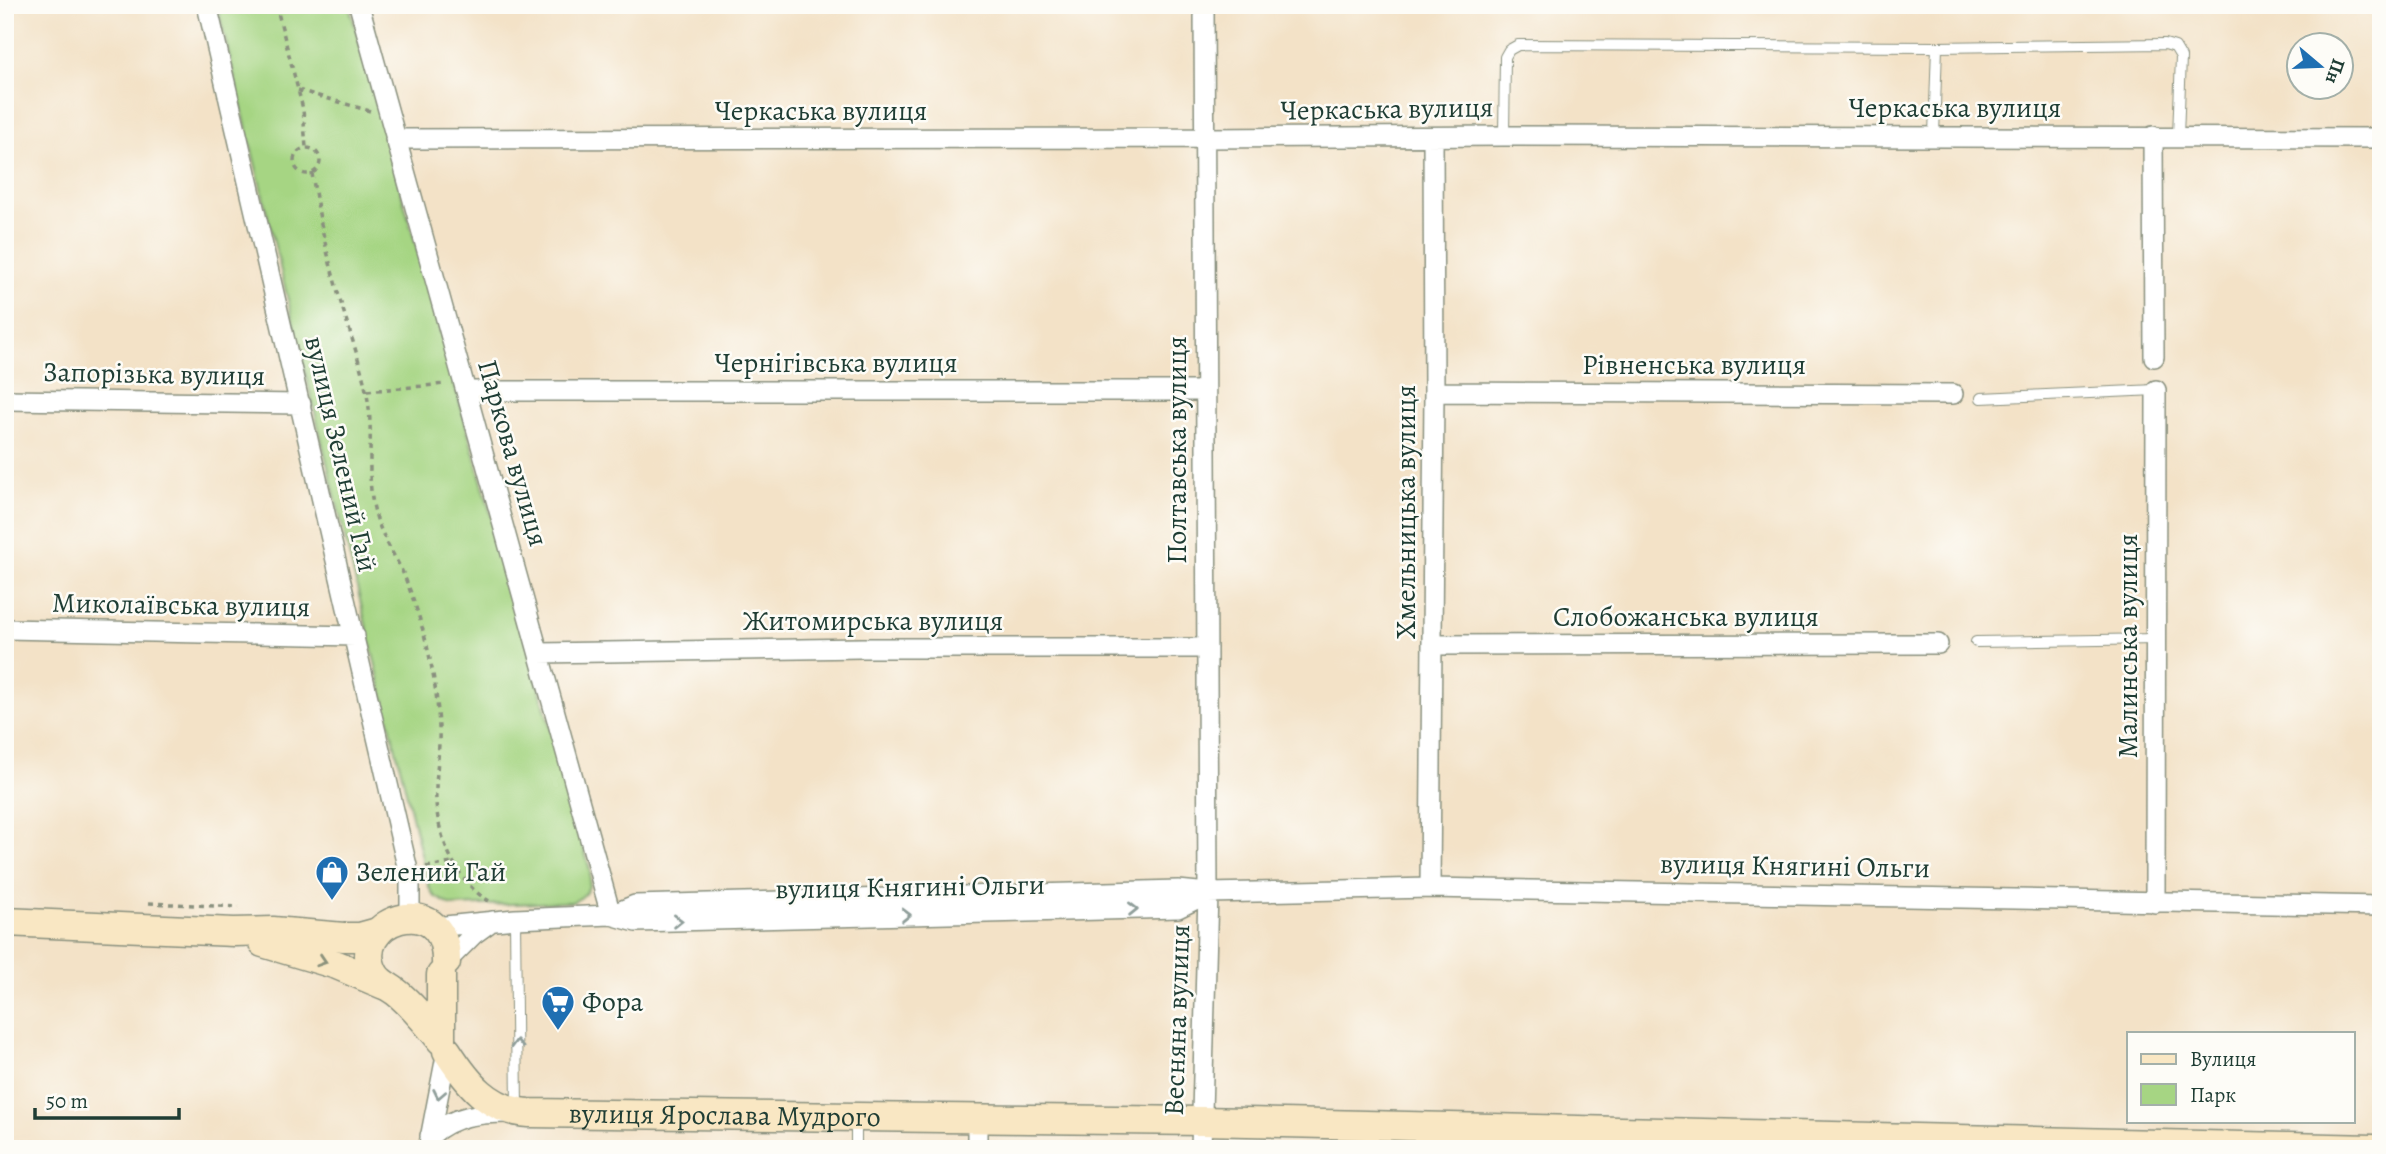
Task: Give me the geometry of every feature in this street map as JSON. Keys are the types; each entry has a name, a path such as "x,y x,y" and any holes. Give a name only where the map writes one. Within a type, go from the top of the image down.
{"main road":[{"path":"5,922 234,932 273,931 344,937 360,937 378,932"},
{"path":"422,922 443,937 446,949 441,1040 375,975 370,962 372,944 387,923 422,922"},
{"path":"234,932 337,965 390,988 409,993 421,992 433,985 444,969"},
{"name":"вулиця Ярослава Мудрого","path":"447,1051 479,1093 491,1102 517,1113 1202,1121 2373,1149"}],"street":[{"name":"вулиця Зелений Гай","path":"207,5 422,922"},
{"name":"Паркова вулиця","path":"359,5 459,387 540,653 611,915"},
{"name":"Полтавська вулиця","path":"1204,5 1208,893"},
{"name":"Черкаська вулиця","path":"395,139 1504,135 2381,138"},
{"path":"2153,136 2154,357"},
{"name":"Хмельницька вулиця","path":"1430,888 1433,137"},
{"name":"Чернігівська вулиця","path":"459,387 1205,391"},
{"name":"Малинська вулиця","path":"2155,390 2155,902"},
{"name":"Рівненська вулиця","path":"1434,392 1953,394"},
{"name":"Запорізька вулиця","path":"5,400 301,404"},
{"name":"Миколаївська вулиця","path":"5,629 355,636"},
{"name":"Слобожанська вулиця","path":"1433,645 1938,645"},
{"name":"Житомирська вулиця","path":"540,653 862,648 1207,648"},
{"name":"вулиця Княгині Ольги","path":"422,922 491,912 515,919 611,915 636,922 1178,908 1208,893 1430,888 2381,906"},
{"name":"Весняна вулиця","path":"1201,1149 1208,893"},
{"path":"444,969 491,912"},
{"path":"429,1143 447,1051"},
{"path":"429,1143 442,1126 455,1119 478,1113 517,1113"},
{"path":"977,1118 977,1149"}],"lane":[{"path":"1692,5 1703,5"},
{"path":"1504,135 1505,57 1509,50 1518,45 1937,47 2165,44 2175,47 2180,57 2178,136"},
{"path":"1934,135 1937,47"},
{"path":"1981,398 2155,390"},
{"path":"1976,642 2157,639"},
{"path":"515,919 517,1113"},
{"path":"856,1116 856,1149"}],"path":[{"path":"276,5 298,90 306,129 306,148"},
{"path":"298,90 379,113"},
{"path":"306,148 316,151 320,159 318,168 312,173 303,174 294,165 297,152 306,148"},
{"path":"312,173 316,202 335,279 366,391 371,427 371,487 375,513 413,600 432,673 439,728 437,812 453,863 468,886 491,912"},
{"path":"366,391 459,387"},
{"path":"426,867 453,863"}],"green space":[{"path":"217,5 349,5 590,870 587,890 582,897 572,902 452,906 434,896 429,887"}],"place":[{"name":"Зелений Гай","path":"332,902"},
{"name":"Фора","path":"558,1032"}]}
